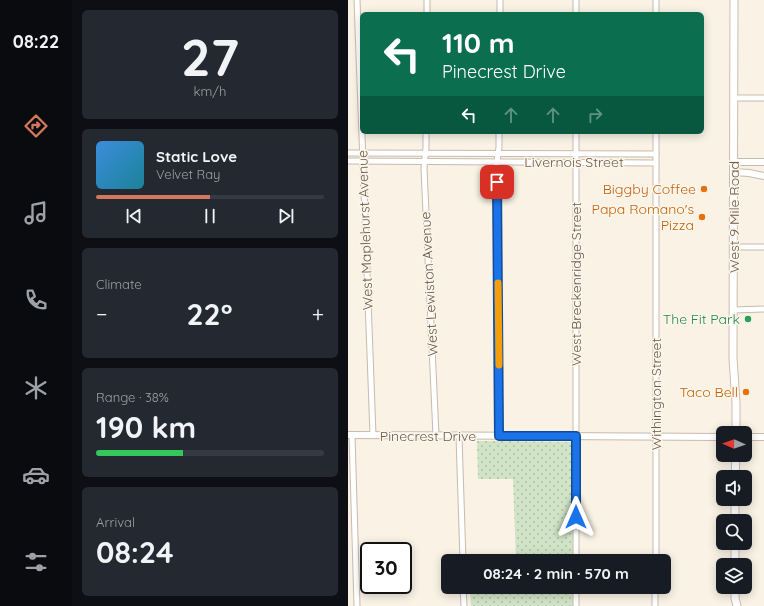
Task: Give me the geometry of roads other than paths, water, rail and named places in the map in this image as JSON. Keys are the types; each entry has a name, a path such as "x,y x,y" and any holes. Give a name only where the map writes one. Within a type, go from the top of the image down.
{"main road":[{"name":"West 9 Mile Road","path":"734,0 733,364 736,426"},
{"path":"735,594 737,606"},
{"path":"732,606 732,601 735,598"}],"street":[{"name":"West Maplehurst Avenue","path":"357,0 360,92"},
{"path":"426,12 427,0"},
{"path":"500,0 500,12"},
{"path":"576,0 576,12"},
{"path":"656,0 656,12"},
{"path":"734,98 764,98"},
{"name":"West Maplehurst Avenue","path":"361,134 373,435"},
{"name":"West Lewiston Avenue","path":"426,134 424,168 436,436"},
{"path":"499,134 499,153 497,162 499,436"},
{"name":"West Breckenridge Street","path":"576,134 576,554"},
{"name":"Withington Street","path":"656,134 656,554"},
{"name":"Livernois Street","path":"348,153 656,154"},
{"name":"Livernois Street","path":"348,161 656,162"},
{"path":"734,162 764,162"},
{"path":"734,172 764,176"},
{"path":"733,247 764,248"},
{"path":"733,310 764,310"},
{"path":"350,435 357,606"},
{"name":"Pinecrest Drive","path":"350,435 716,437"},
{"path":"459,436 463,554"},
{"path":"752,437 764,437"},
{"path":"464,594 464,606"},
{"path":"576,594 576,606"},
{"path":"655,606 656,594"}],"place":[{"name":"Biggby Coffee","path":"704,189"},
{"name":"Papa Romano's Pizza","path":"702,217"},
{"name":"The Fit Park","path":"748,319"},
{"name":"Taco Bell","path":"746,392"}]}
